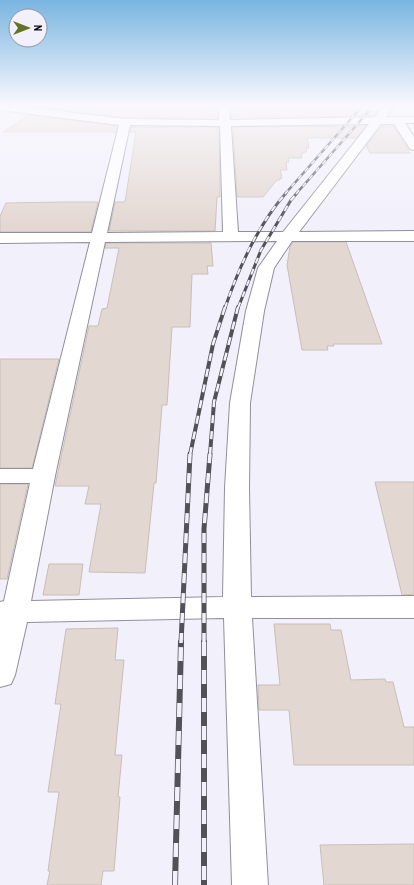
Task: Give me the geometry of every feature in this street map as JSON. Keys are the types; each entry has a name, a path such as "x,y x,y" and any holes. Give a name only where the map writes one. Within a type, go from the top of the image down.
{"street":[{"path":"0,676 7,612 43,476 119,145"},
{"path":"226,145 231,238"},
{"path":"250,885 237,607 237,488 240,403 255,311 266,268 288,236 364,145"},
{"path":"0,238 414,236"},
{"path":"0,476 43,476"},
{"path":"7,612 237,607 414,606"}],"building":[{"path":"134,145 219,145 220,197 217,197 215,231 109,231 115,202 125,202"},
{"path":"234,145 308,145 309,148 306,148 307,151 301,154 302,158 288,158 289,162 286,162 287,170 280,170 282,178 277,180 263,197 237,197"},
{"path":"405,145 410,153 370,153 366,146"},
{"path":"98,202 91,232 0,232 0,216 6,203"},
{"path":"293,242 346,242 382,344 333,344 334,346 327,346 328,350 302,350 287,265 290,247"},
{"path":"106,243 211,243 213,266 207,266 208,274 192,274 190,327 172,327 167,405 162,405 156,483 154,483 145,573 89,572 101,504 85,504 89,486 55,486 89,326 98,326 102,309 107,308 119,248 105,248"},
{"path":"0,359 59,359 32,468 0,468"},
{"path":"375,482 414,482 414,594 402,595"},
{"path":"0,484 28,484 7,579 0,579"},
{"path":"49,564 83,564 79,595 43,595"},
{"path":"274,624 330,624 331,630 341,630 351,680 385,679 386,682 393,682 404,727 414,727 414,765 294,765 289,710 259,710 258,685 280,685"},
{"path":"118,628 115,660 124,660 115,755 122,755 114,871 103,871 101,885 47,885 59,792 48,792 61,704 55,704 66,629"},
{"path":"414,844 414,885 324,885 320,845"}],"railway":[{"path":"285,194 328,145"},
{"path":"296,194 339,145"},
{"path":"225,308 236,277 250,248 266,219 286,193"},
{"path":"238,308 261,250 291,200 297,193"},
{"path":"190,455 213,344 225,307"},
{"path":"210,455 214,402 238,307"},
{"path":"181,643 190,454"},
{"path":"204,885 204,529 210,454"},
{"path":"175,885 181,642"}]}
